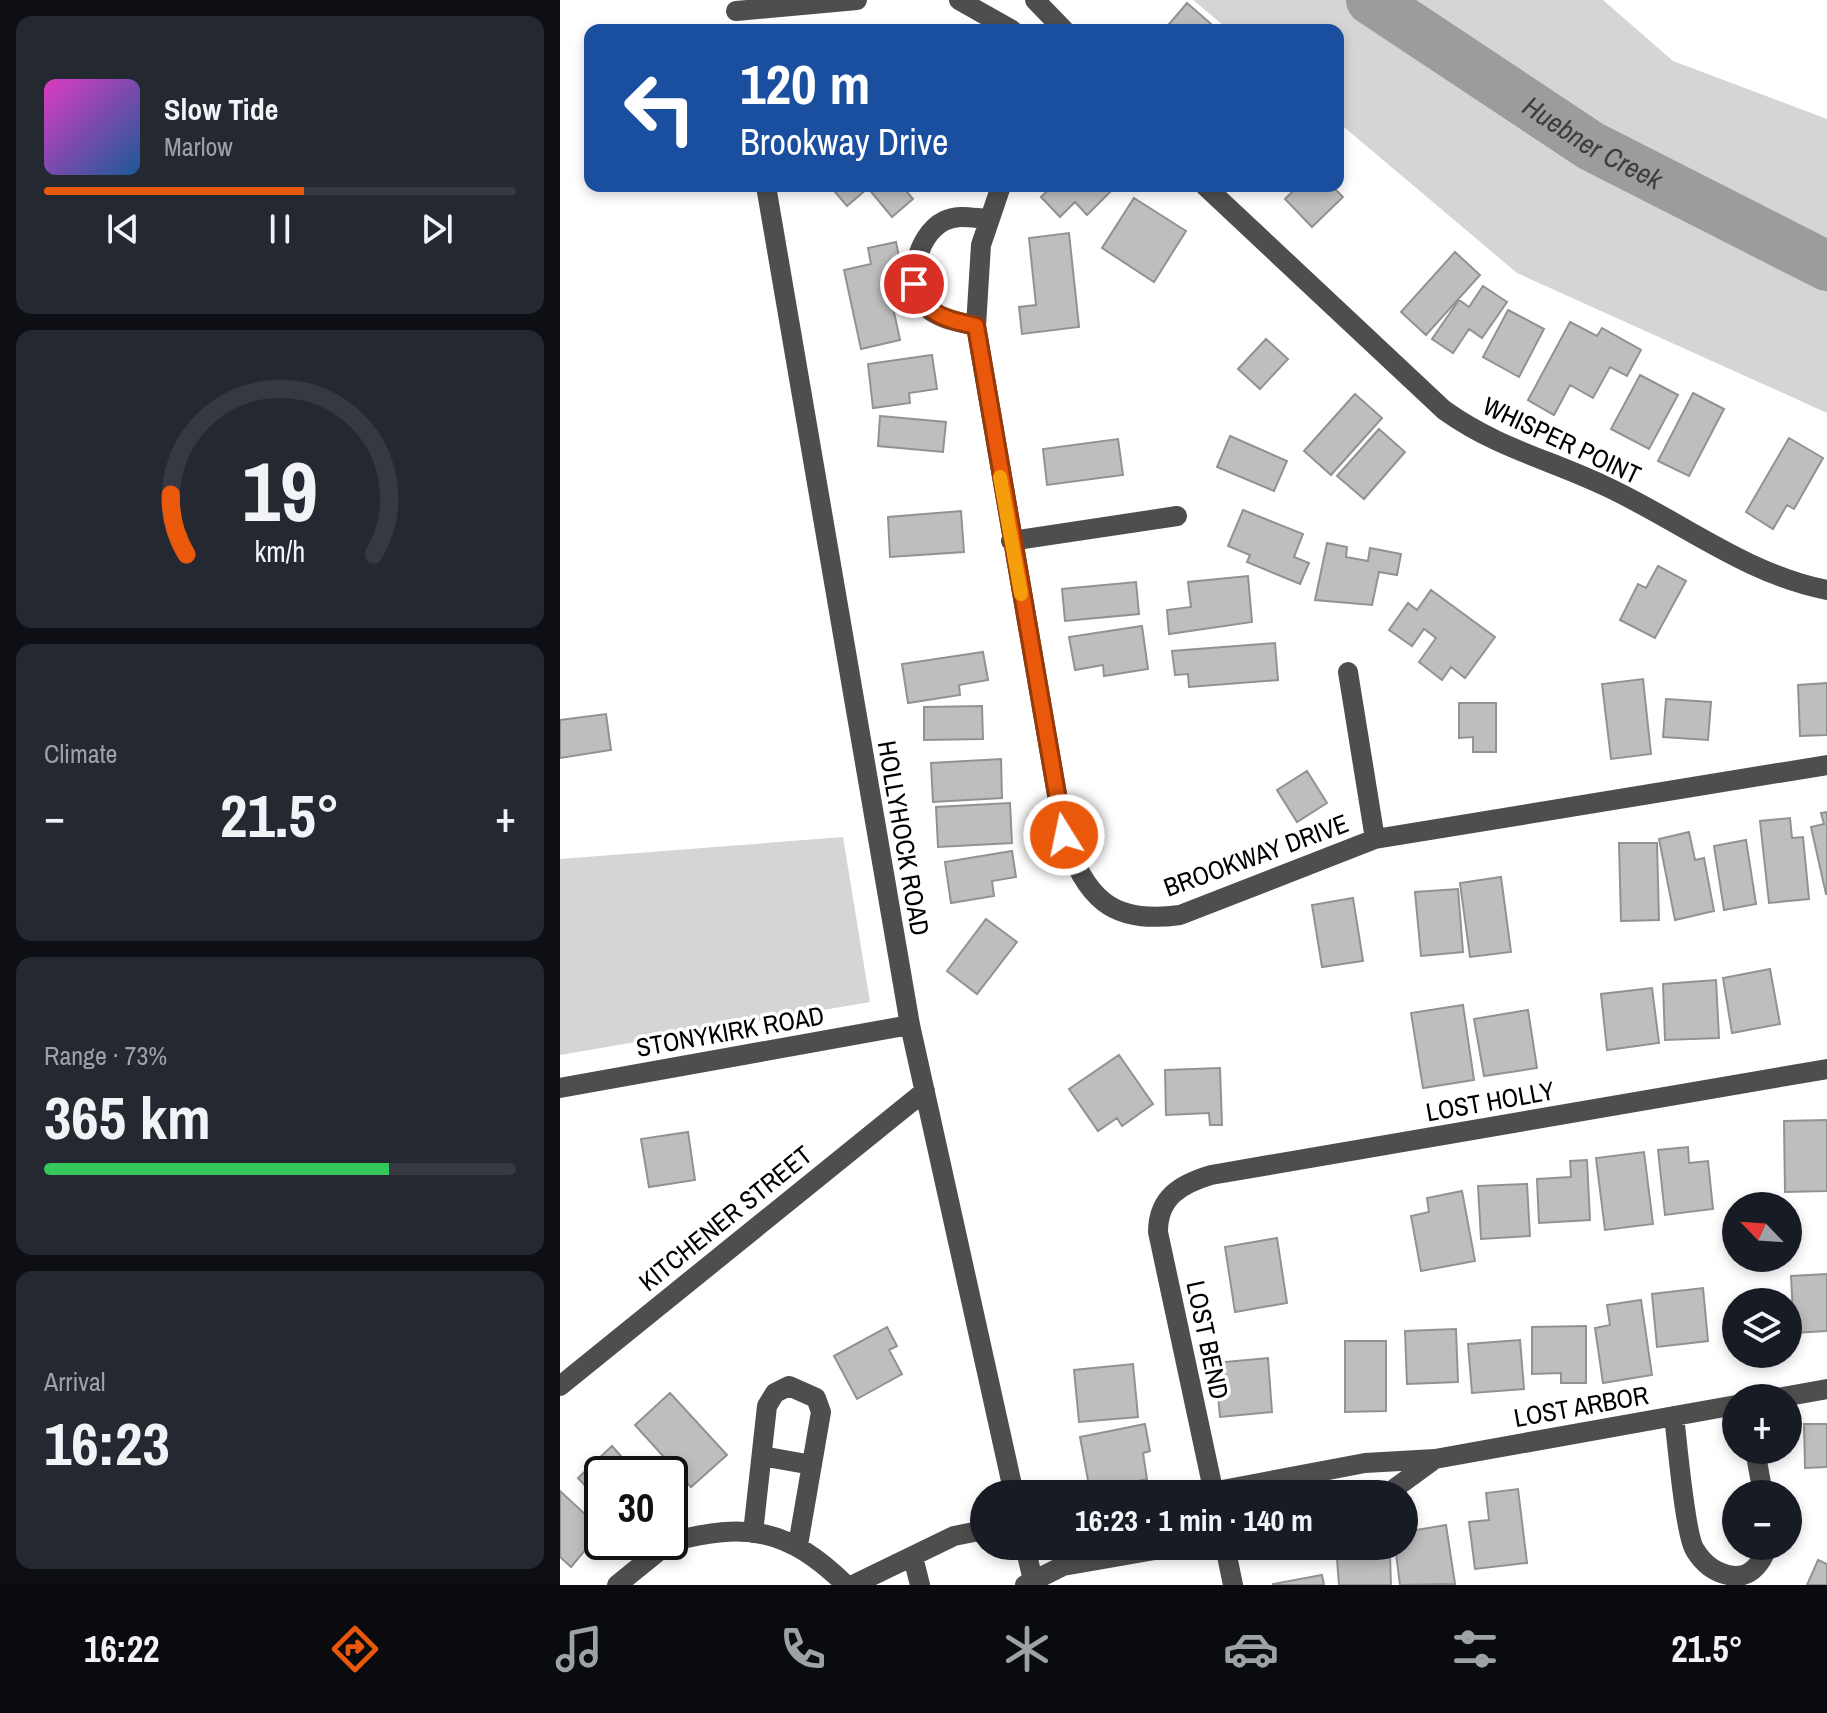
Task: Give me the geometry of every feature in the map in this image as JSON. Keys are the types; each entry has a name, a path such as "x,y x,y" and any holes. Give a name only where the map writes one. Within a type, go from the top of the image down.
{"street":[{"path":"737,14 857,0"},
{"path":"959,0 1001,24"},
{"path":"1035,0 1058,24"},
{"name":"HOLLYHOCK ROAD","path":"767,192 910,1025 1011,1480"},
{"name":"BROOKWAY DRIVE","path":"998,192 987,219 976,270 976,326 1064,835 1077,872 1096,896 1120,912 1149,920 1180,915 1375,839 1827,765"},
{"name":"WHISPER POINT","path":"1211,192 1444,410 1478,434 1604,485 1764,572 1827,590"},
{"path":"976,326 940,318 925,306 914,284 917,261 928,238 940,223 958,216 987,219"},
{"path":"1011,541 1177,516"},
{"path":"1348,672 1375,839"},
{"name":"STONYKIRK ROAD","path":"560,1088 910,1025"},
{"name":"LOST HOLLY","path":"1167,1198 1184,1183 1211,1175 1827,1069"},
{"name":"KITCHENER STREET","path":"564,1378 925,1091"},
{"name":"LOST BEND","path":"1167,1198 1158,1218 1158,1232 1207,1480"},
{"path":"753,1533 767,1406 775,1393 789,1386 816,1398 821,1412 798,1545"},
{"path":"1802,1394 1827,1389"},
{"name":"LOST ARBOR","path":"1277,1480 1365,1463 1435,1459 1722,1407"},
{"path":"1674,1416 1692,1547 1707,1567 1724,1575 1741,1576 1759,1566 1762,1560"},
{"path":"762,1456 812,1465"},
{"name":"LOST ARBOR","path":"1406,1480 1435,1459"},
{"path":"688,1538 713,1533 753,1533 798,1545 846,1585"},
{"path":"853,1585 954,1536 970,1533"},
{"path":"913,1557 920,1585"},
{"path":"617,1585 648,1560"},
{"path":"1027,1560 1031,1584 1063,1566 1098,1560"},
{"path":"1228,1560 1233,1585"}],"shaded area":[{"path":"1193,0 1603,0 1673,61 1827,119 1827,413 1517,273 1344,127 1344,24 1222,24"},
{"path":"843,837 870,1002 560,1055 560,859"}],"building":[{"path":"1187,3 1211,24 1169,24"},
{"path":"835,192 863,192 847,206"},
{"path":"871,192 907,192 913,199 892,217"},
{"path":"1046,192 1110,192 1087,215 1075,202 1060,217 1041,197"},
{"path":"1292,192 1338,192 1343,197 1312,227 1285,199"},
{"path":"1134,198 1186,231 1154,282 1102,248"},
{"path":"1069,233 1079,327 1022,334 1019,307 1036,305 1029,238"},
{"path":"896,242 902,271 886,275 900,340 861,349 844,270 871,264 868,248"},
{"path":"1455,252 1480,275 1426,335 1401,312"},
{"path":"1483,286 1507,302 1482,338 1469,329 1453,353 1432,339 1459,300 1469,307"},
{"path":"1508,310 1544,329 1519,377 1483,357"},
{"path":"1570,322 1597,336 1602,328 1641,350 1627,376 1610,367 1593,398 1570,385 1554,415 1528,400"},
{"path":"1266,339 1288,359 1260,389 1238,369"},
{"path":"932,355 937,389 909,393 910,403 873,408 868,364"},
{"path":"1640,375 1678,395 1649,449 1611,429"},
{"path":"1693,393 1724,409 1689,476 1658,461"},
{"path":"1355,394 1382,418 1331,475 1304,451"},
{"path":"880,416 946,422 943,452 878,446"},
{"path":"1379,429 1405,452 1364,499 1337,476"},
{"path":"1230,436 1287,461 1274,491 1217,467"},
{"path":"1789,438 1823,458 1794,509 1787,505 1773,529 1746,512"},
{"path":"1118,439 1123,475 1047,485 1043,449"},
{"path":"1243,510 1303,534 1294,557 1309,563 1300,584 1247,562 1250,555 1228,546"},
{"path":"961,511 964,552 890,557 888,517"},
{"path":"1327,543 1347,547 1346,557 1368,561 1370,548 1401,554 1397,575 1379,572 1372,605 1315,600"},
{"path":"1658,566 1686,581 1655,638 1620,620 1638,584 1646,588"},
{"path":"1248,576 1252,622 1169,634 1167,610 1191,607 1188,582"},
{"path":"1136,582 1139,614 1065,621 1062,589"},
{"path":"1431,590 1495,637 1465,678 1451,667 1442,680 1419,662 1436,638 1424,629 1412,646 1389,630 1408,603 1417,610"},
{"path":"1142,626 1148,669 1104,676 1103,665 1075,670 1069,637"},
{"path":"1275,643 1278,680 1189,687 1188,674 1175,675 1172,651"},
{"path":"983,652 988,680 959,685 960,695 908,703 902,664"},
{"path":"1643,679 1651,754 1611,759 1602,684"},
{"path":"1827,683 1827,735 1800,736 1798,685"},
{"path":"1666,699 1711,702 1708,740 1663,737"},
{"path":"1459,703 1496,703 1496,752 1473,752 1473,737 1459,738"},
{"path":"982,706 983,739 924,740 924,707"},
{"path":"606,714 611,750 560,758 560,720"},
{"path":"1001,759 1002,798 933,802 931,763"},
{"path":"1307,771 1327,803 1297,822 1277,790"},
{"path":"1010,803 1012,843 938,847 936,807"},
{"path":"1827,812 1826,894 1811,827 1824,824 1821,813"},
{"path":"1790,818 1792,838 1803,837 1809,899 1769,903 1760,821"},
{"path":"1689,832 1695,860 1704,858 1714,911 1675,920 1659,839"},
{"path":"1746,840 1756,904 1724,910 1714,846"},
{"path":"1619,843 1657,843 1659,920 1621,921"},
{"path":"1012,851 1016,877 992,881 994,896 951,903 945,862"},
{"path":"1501,877 1511,952 1470,957 1460,883"},
{"path":"1458,889 1463,952 1421,956 1415,892"},
{"path":"1353,898 1363,961 1322,967 1312,905"},
{"path":"986,919 1017,942 977,994 947,971"},
{"path":"1770,969 1780,1024 1732,1033 1723,978"},
{"path":"1716,980 1719,1038 1665,1040 1663,984"},
{"path":"1652,988 1659,1043 1607,1050 1601,994"},
{"path":"1463,1005 1474,1080 1423,1088 1411,1013"},
{"path":"1528,1010 1537,1068 1484,1076 1474,1019"},
{"path":"1119,1055 1153,1104 1122,1126 1117,1118 1098,1131 1069,1089"},
{"path":"1220,1068 1222,1125 1210,1125 1209,1113 1166,1115 1165,1070"},
{"path":"1827,1120 1827,1191 1785,1192 1784,1121"},
{"path":"688,1132 695,1180 649,1187 641,1139"},
{"path":"1688,1147 1689,1163 1708,1161 1713,1209 1665,1215 1658,1150"},
{"path":"1644,1152 1653,1224 1605,1230 1596,1158"},
{"path":"1587,1160 1590,1220 1539,1223 1537,1179 1571,1177 1570,1161"},
{"path":"1527,1184 1530,1236 1481,1239 1478,1186"},
{"path":"1462,1191 1475,1261 1421,1271 1411,1216 1429,1212 1427,1198"},
{"path":"1277,1238 1287,1303 1235,1312 1225,1247"},
{"path":"1827,1274 1827,1331 1802,1333 1802,1288 1792,1288 1791,1276"},
{"path":"1703,1288 1708,1341 1657,1347 1652,1294"},
{"path":"1641,1300 1652,1375 1603,1383 1595,1328 1610,1325 1607,1305"},
{"path":"1586,1326 1586,1383 1561,1383 1561,1373 1532,1374 1532,1327"},
{"path":"887,1327 897,1346 889,1350 902,1374 857,1399 834,1356"},
{"path":"1456,1329 1458,1382 1407,1384 1405,1331"},
{"path":"1520,1340 1524,1389 1472,1393 1468,1344"},
{"path":"1345,1341 1386,1341 1386,1411 1345,1412"},
{"path":"1268,1358 1272,1412 1220,1417 1215,1363"},
{"path":"1133,1364 1138,1417 1079,1422 1074,1370"},
{"path":"670,1393 727,1455 691,1487 688,1484 688,1456 663,1456 635,1425"},
{"path":"1145,1424 1150,1451 1143,1453 1147,1479 1088,1480 1080,1437"},
{"path":"1804,1424 1827,1424 1827,1467 1805,1468"},
{"path":"612,1446 621,1456 601,1456"},
{"path":"1518,1489 1527,1563 1475,1569 1469,1522 1489,1520 1486,1493"},
{"path":"560,1491 584,1513 584,1551 571,1567 560,1557"},
{"path":"1446,1525 1455,1584 1400,1585 1397,1560 1418,1560 1418,1530"},
{"path":"1337,1560 1390,1560 1391,1585 1339,1585"},
{"path":"1818,1560 1827,1564 1827,1585 1807,1585"},
{"path":"1322,1575 1324,1585 1273,1585 1273,1584"}],"waterway":[{"name":"Huebner Creek","path":"1371,0 1591,146 1827,266"}],"slow traffic":[{"path":"1000,477 1021,594"}],"route":[{"path":"914,284 925,306 940,318 976,326 1064,835"}]}
